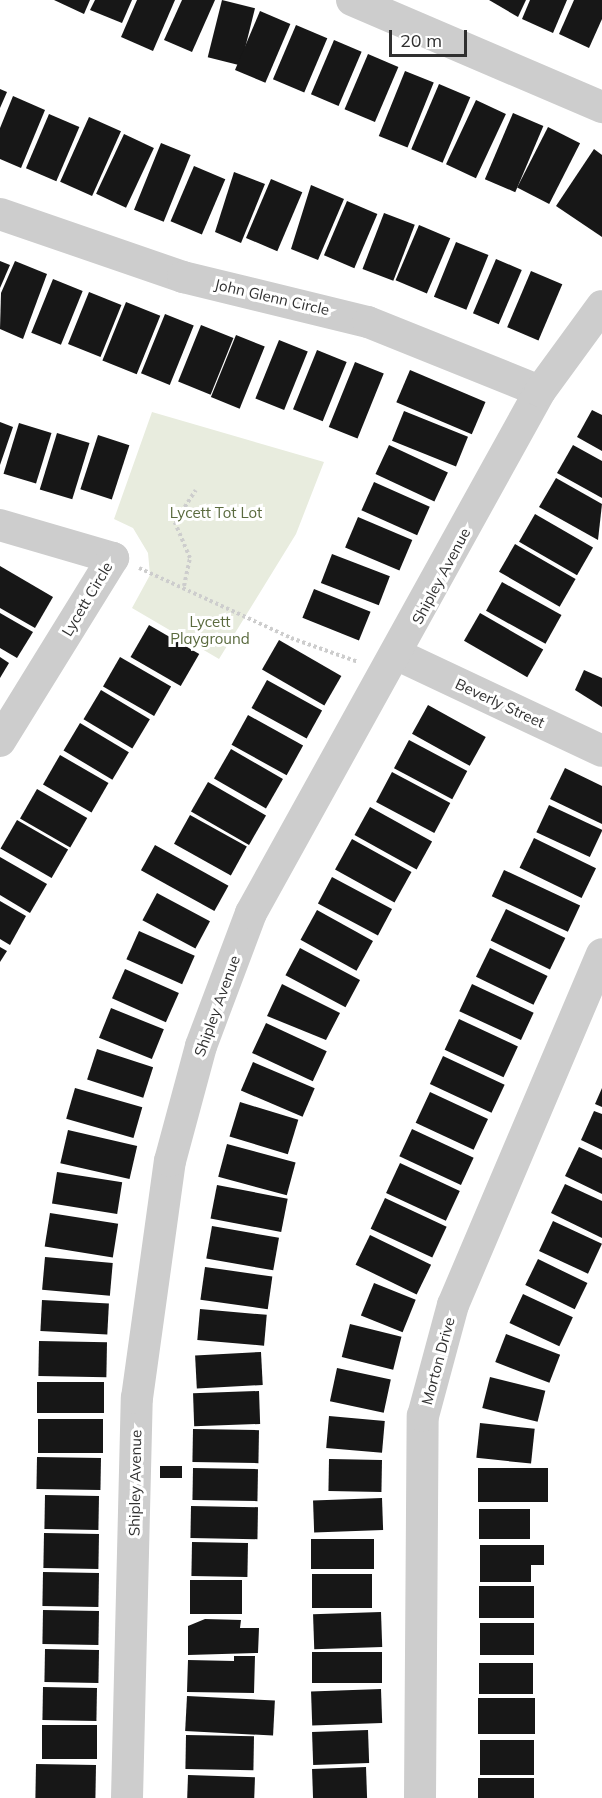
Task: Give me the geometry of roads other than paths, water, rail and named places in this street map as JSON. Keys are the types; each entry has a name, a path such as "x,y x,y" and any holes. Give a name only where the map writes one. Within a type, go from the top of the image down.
{"street":[{"path":"352,0 602,107"},
{"name":"John Glenn Circle","path":"0,214 183,277 368,322 540,391"},
{"name":"Shipley Avenue","path":"127,1798 137,1398 171,1161 201,1046 251,913 392,665 540,391 602,306"},
{"name":"Lycett Circle","path":"0,525 113,558 0,741"},
{"name":"Beverly Street","path":"392,665 602,752"},
{"name":"Morton Drive","path":"420,1798 423,1416 453,1305 602,954"}],"park label":[{"name":"Lycett Tot Lot","path":"216,513"},
{"name":"Lycett Playground","path":"210,630"}]}
